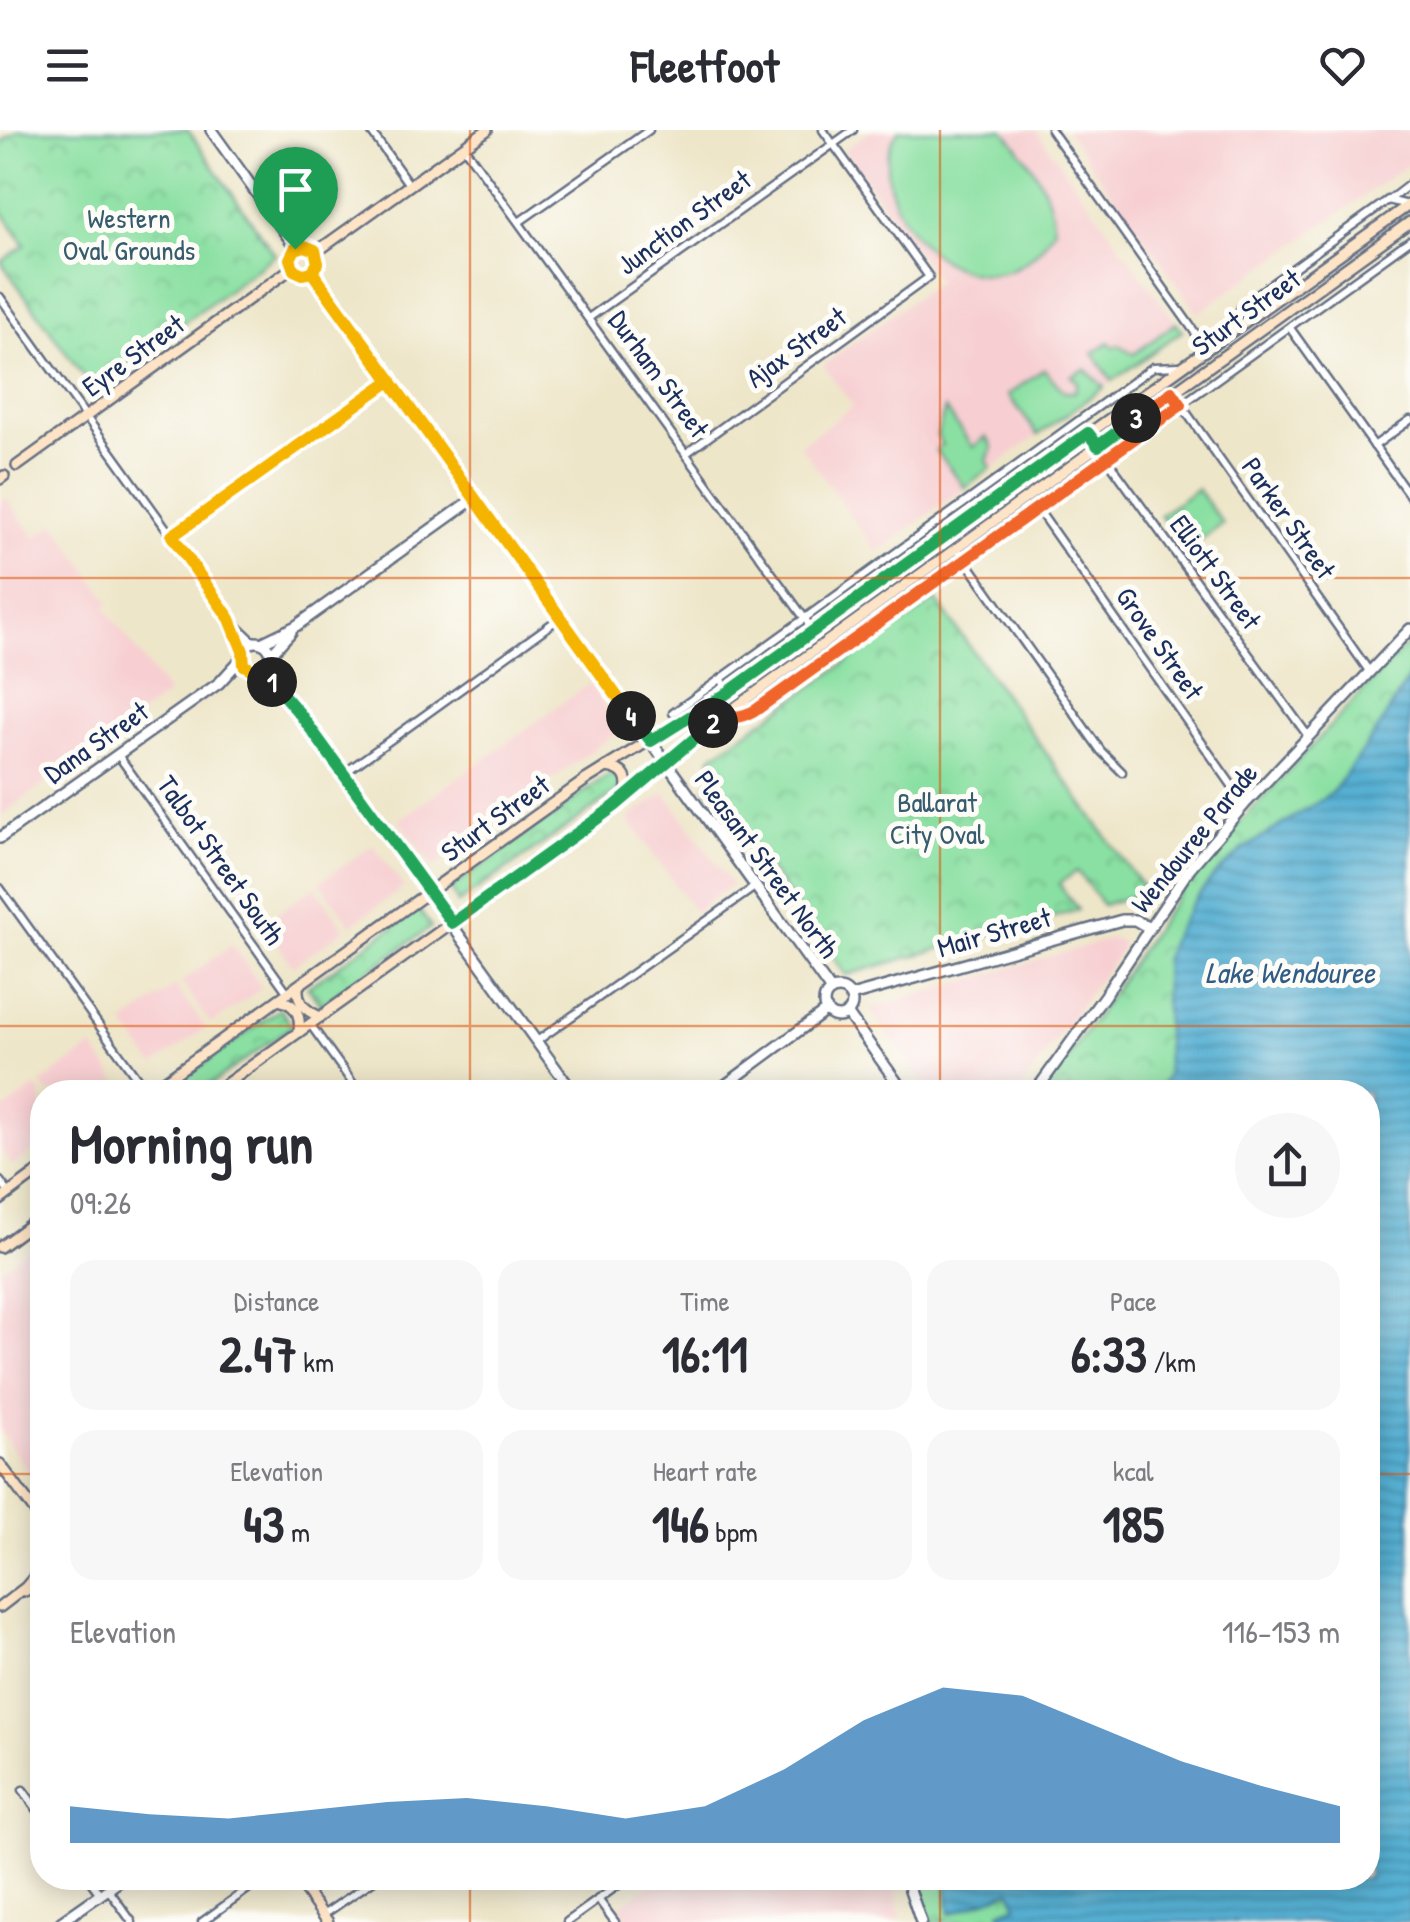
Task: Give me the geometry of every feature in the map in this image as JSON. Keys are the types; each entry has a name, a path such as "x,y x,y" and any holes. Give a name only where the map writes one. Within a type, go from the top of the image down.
{"main road":[{"path":"316,252 487,130"},
{"name":"Sturt Street","path":"165,1080 606,767 726,694 1409,204"},
{"name":"Sturt Street","path":"232,1080 625,798 719,719 1410,222"},
{"path":"307,246 316,252 318,263 312,272 302,274 292,268 290,258 296,248 307,246"},
{"name":"Eyre Street","path":"17,466 292,268"},
{"path":"606,767 626,775 629,786 625,798"},
{"path":"298,986 299,1002 320,1017"},
{"path":"278,1000 293,1006 298,1013 300,1032"},
{"path":"4,1196 30,1178"},
{"path":"0,1246 30,1225"},
{"path":"0,1464 30,1504"},
{"path":"18,1594 30,1581"},
{"path":"0,1607 30,1588"},
{"path":"305,1890 326,1919"}],"street":[{"path":"211,130 296,248"},
{"path":"370,130 410,186"},
{"path":"519,222 649,130"},
{"path":"824,130 834,144"},
{"name":"Junction Street","path":"590,317 853,130"},
{"path":"1051,130 1206,348"},
{"name":"Ajax Street","path":"688,452 930,278 834,144"},
{"name":"Durham Street","path":"464,146 814,631"},
{"name":"Sturt Street","path":"1233,330 1242,305 1410,184"},
{"name":"Sturt Street","path":"1388,200 1409,204"},
{"name":"Sturt Street","path":"719,719 742,719 756,710 1410,240"},
{"name":"Pleasant Street North","path":"312,272 831,991"},
{"path":"0,298 230,619 270,658 281,689 564,1080"},
{"path":"1290,328 1410,496"},
{"name":"Sturt Street","path":"674,713 1153,368 1182,366"},
{"path":"172,536 391,380"},
{"name":"Parker Street","path":"1172,392 1368,670"},
{"path":"1374,446 1410,420"},
{"name":"Elliott Street","path":"1088,433 1308,736"},
{"name":"Eyre Street","path":"2,477 17,466"},
{"path":"258,643 296,626 476,498"},
{"name":"Grove Street","path":"1037,508 1245,804"},
{"path":"956,547 1101,752 1122,772"},
{"path":"344,774 562,617"},
{"path":"230,619 242,655 254,671 281,689"},
{"path":"270,658 296,626"},
{"name":"Wendouree Parade","path":"1043,1080 1106,995 1184,877 1245,804 1410,629"},
{"name":"Dana Street","path":"0,838 218,682 258,643"},
{"name":"Dana Street","path":"218,682 254,671 270,658"},
{"path":"722,678 726,694"},
{"name":"Talbot Street South","path":"117,754 288,993"},
{"path":"537,1042 756,886"},
{"path":"0,888 139,1080"},
{"name":"Mair Street","path":"850,996 1122,920 1135,920 1149,928"},
{"path":"842,989 850,996 852,1005 847,1014 838,1016 827,1010 825,998 831,991 842,989"},
{"path":"732,1080 827,1010"},
{"path":"847,1014 895,1080"},
{"path":"310,1024 350,1080"},
{"path":"0,1181 4,1196"},
{"path":"24,1790 30,1799"},
{"path":"102,1890 132,1922"},
{"path":"62,1922 107,1890"},
{"path":"202,1922 246,1890"},
{"path":"326,1919 361,1890"},
{"path":"567,1922 611,1890"},
{"path":"910,1890 921,1922"},
{"path":"598,1899 615,1922"}],"shaded area":[{"path":"871,130 1036,130 1182,331 877,552 800,445 853,406 823,365 938,281 844,150"},
{"path":"1066,130 1410,130 1410,163 1198,313"},
{"path":"6,498 35,538 55,524 110,602 105,607 168,694 0,816 0,502"},
{"path":"589,684 621,729 433,867 399,820"},
{"path":"665,793 732,885 695,912 628,819"},
{"path":"373,845 404,887 351,925 320,882"},
{"path":"315,886 345,929 293,966 263,924"},
{"path":"1113,938 1123,942 1027,1080 920,1080 870,1009"},
{"path":"232,945 262,988 211,1024 181,982"},
{"path":"175,986 206,1028 154,1065 124,1024"},
{"path":"93,1047 116,1080 45,1080"},
{"path":"30,1091 30,1153 12,1166 0,1149 0,1113"},
{"path":"30,1247 30,1474 0,1430 0,1270"},
{"path":"642,1890 895,1890 901,1918 895,1922 629,1922 618,1907"}],"green space":[{"name":"Western Oval Grounds","path":"18,130 188,130 275,255 93,390 1,262 25,245 0,209 0,143"},
{"path":"899,130 1004,130 1044,188 1054,229 1025,262 993,274 960,269 930,250 906,223 891,191 888,159"},
{"path":"1176,323 1182,331 1112,381 1093,353 1109,342 1114,348 1119,345 1134,354"},
{"path":"1044,369 1064,392 1075,392 1077,382 1071,376 1085,369 1104,387 1038,435 1008,395"},
{"path":"945,409 973,447 986,437 993,447 987,460 991,468 965,488 936,450 942,444 937,435"},
{"path":"1197,489 1223,524 1185,551 1160,515"},
{"name":"Ballarat City Oval","path":"936,600 1146,892 1103,905 1077,871 1059,884 1078,910 846,975 706,787 712,777 711,757"},
{"path":"1410,641 1410,675 1379,728 1332,793 1242,850 1190,906 1164,1080 1053,1080 1179,893"},
{"path":"614,774 622,781 617,792 458,903 451,888"},
{"path":"418,909 431,927 321,1005 308,987"},
{"path":"280,1009 292,1026 217,1080 181,1080"},
{"path":"919,1890 947,1890 950,1914 1011,1890 1017,1905 1001,1912 1004,1922 931,1922"}],"water":[{"name":"Lake Wendouree","path":"1410,675 1410,1922 1004,1922 1000,1912 1017,1905 1011,1890 1380,1890 1380,1080 1164,1080 1164,961 1190,906 1213,877 1242,850 1332,793 1379,728"},
{"name":"Lake Wendouree","path":"947,1890 1011,1890 950,1914"}],"route":[{"path":"295,249 290,265 298,273 312,272 391,380 172,536 230,619 243,651 244,665 281,689 452,923 615,806 711,724 719,719 742,719 756,710 1181,405 1172,392 1098,446 1088,433 726,694 651,741 642,731 562,617 391,380 318,279 312,272 318,263 315,250 305,246 295,249"}]}
